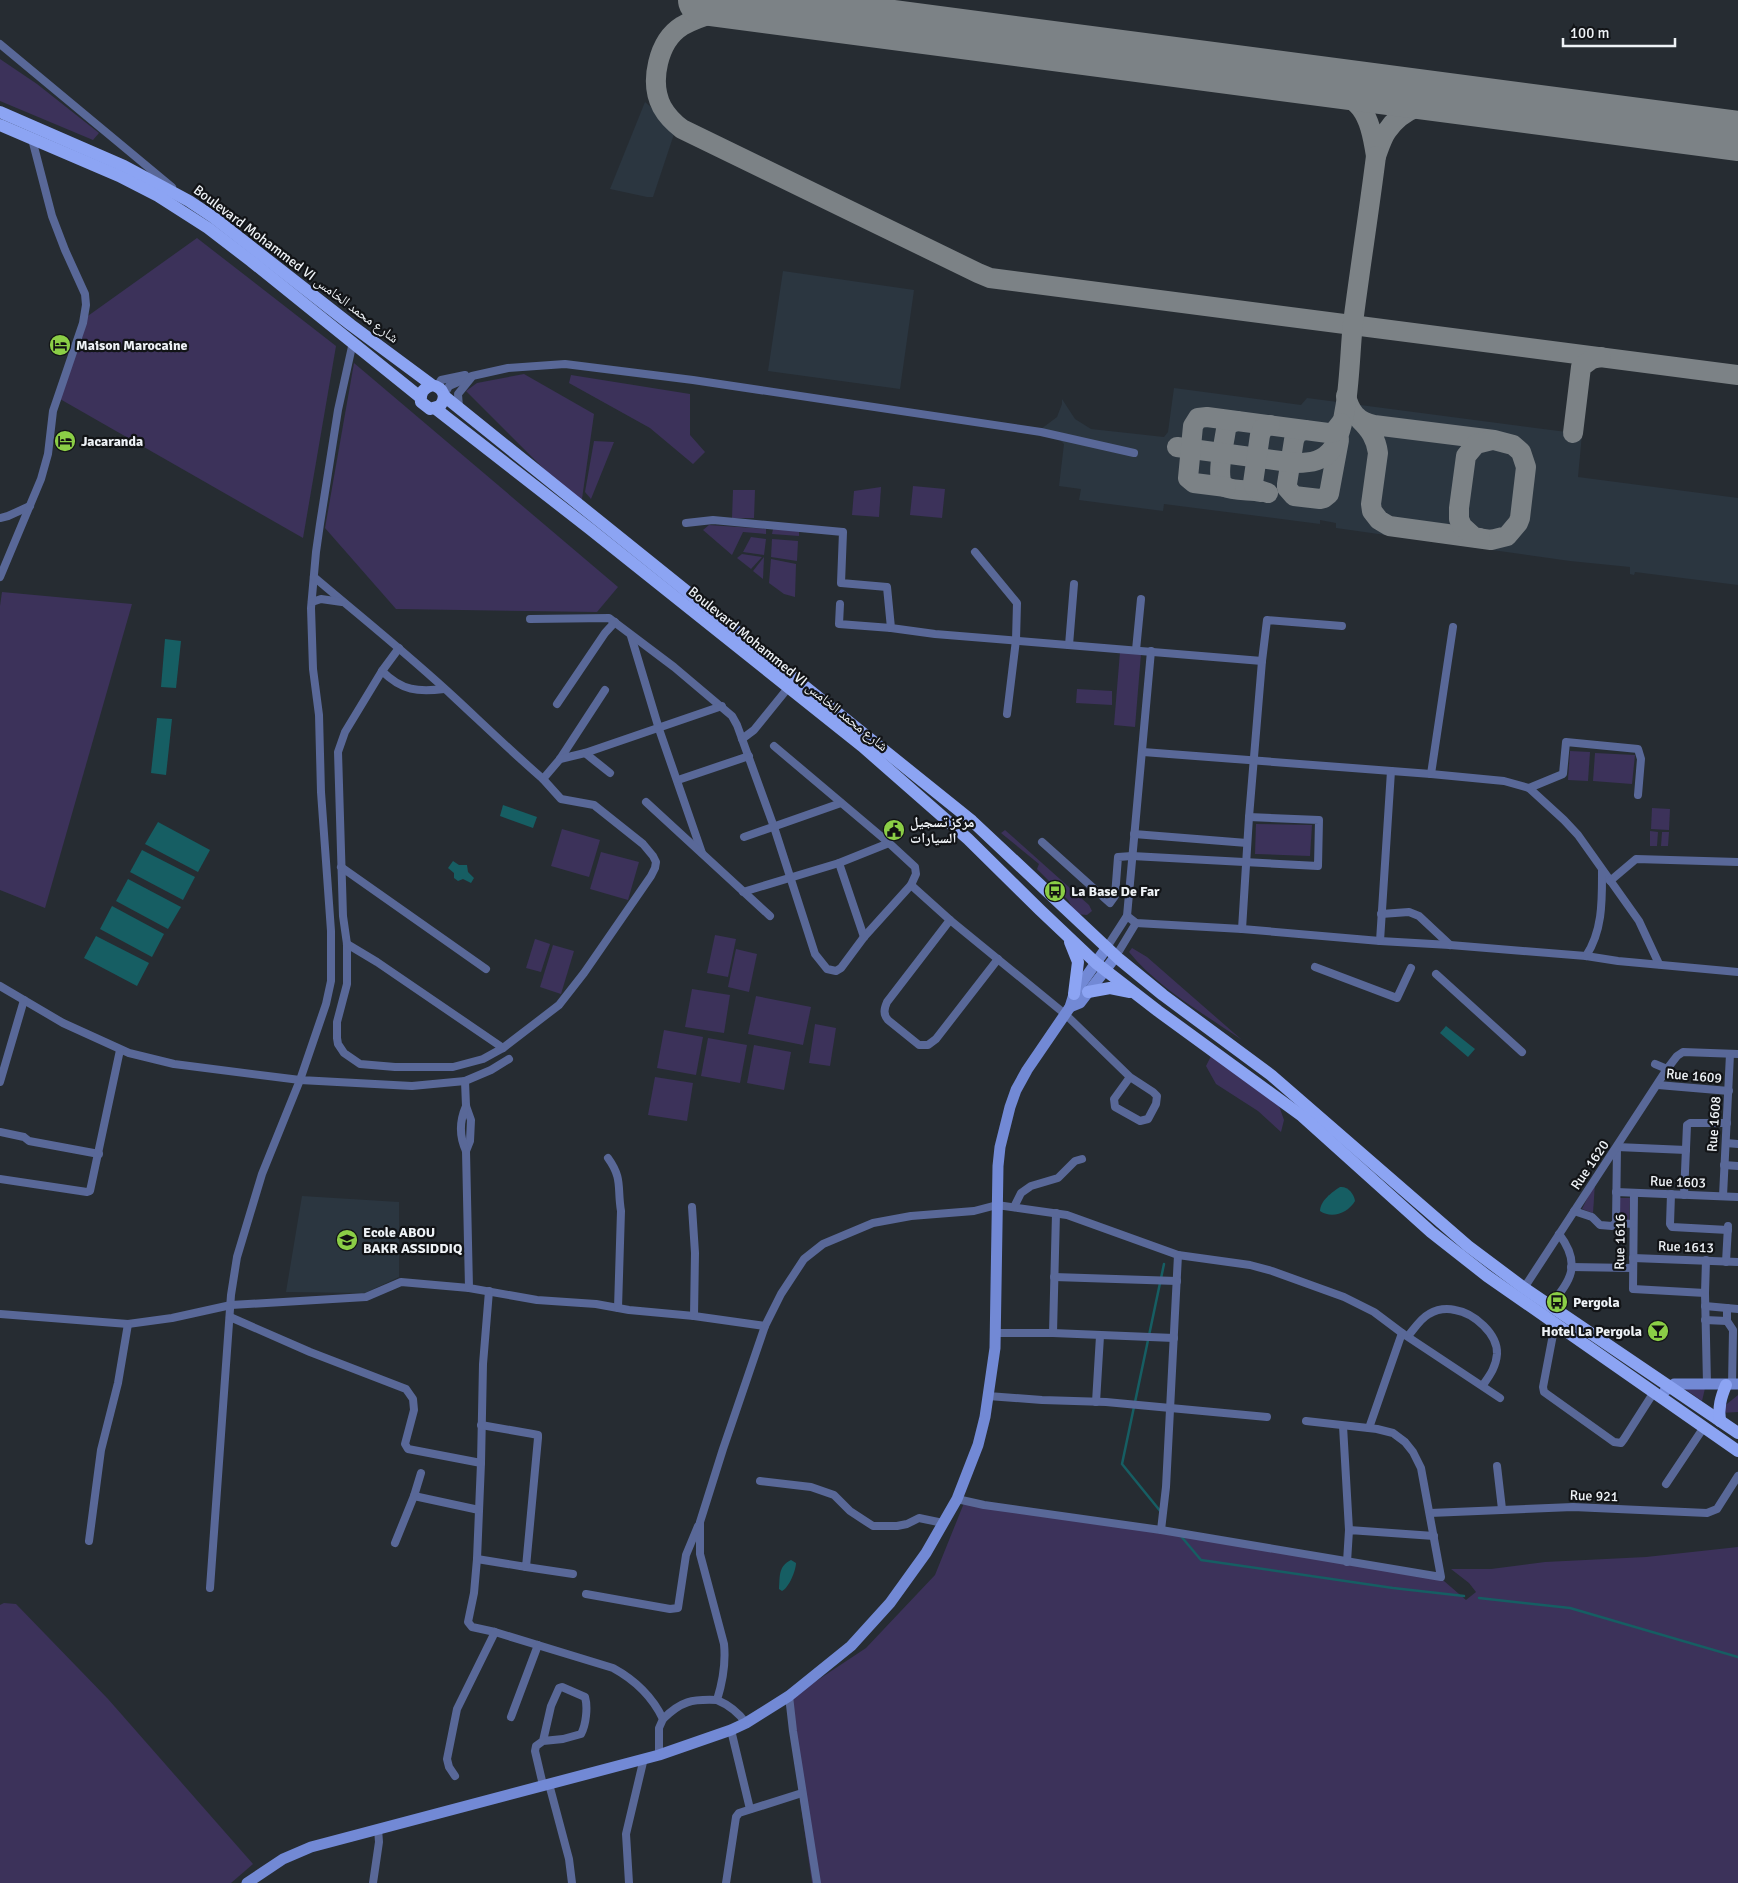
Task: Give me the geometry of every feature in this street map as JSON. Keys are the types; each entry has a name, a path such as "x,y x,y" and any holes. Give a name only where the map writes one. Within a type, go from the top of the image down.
{"main road":[{"name":"Boulevard Mohammed VI شارع محمد الخامس","path":"0,112 124,166 190,201 440,391 584,510 972,821 1111,952 1163,995 1271,1075 1468,1246 1491,1272"},
{"name":"Boulevard Mohammed VI شارع محمد الخامس","path":"0,125 111,173 158,196 208,228 420,397"},
{"path":"427,387 440,391 444,402 436,409 425,407 421,402 422,391 427,387"},
{"name":"Boulevard Mohammed VI شارع محمد الخامس","path":"436,409 862,746 968,839 1101,967 1132,992 1296,1112 1431,1232 1491,1272"},
{"path":"1066,935 1078,962 1074,994"},
{"path":"1088,992 1110,988 1132,992"},
{"path":"1491,1272 1524,1288 1549,1306 1661,1391 1704,1427 1738,1451"},
{"path":"1491,1272 1555,1324 1661,1391 1720,1421 1738,1434"},
{"path":"1720,1421 1719,1404 1721,1396 1732,1385"}],"street":[{"path":"0,44 190,201"},
{"path":"0,577 30,506 48,454 53,411 83,323 86,305 85,294 52,216 32,139"},
{"path":"210,1588 230,1317 237,1256 259,1183 300,1080 326,1004 332,959 321,792 319,715 313,669 312,602 316,552 338,410 353,342"},
{"path":"440,391 472,376 508,368 565,364 693,380 1041,432 1134,454"},
{"path":"459,407 458,394 472,376"},
{"path":"0,518 30,506"},
{"path":"686,524 713,520 843,532 841,582 886,587 891,628"},
{"path":"975,552 1017,603 1016,640 1007,714"},
{"path":"314,577 399,648 505,747 543,779 561,799 594,805 643,844 656,862 655,868 584,973 559,1005 503,1048 483,1059 454,1067 395,1067 360,1064 344,1053 338,1044 337,1038 337,1022 347,984 338,752 345,732 382,671 399,648"},
{"path":"1069,645 1074,584"},
{"path":"312,602 321,599 343,602"},
{"path":"1136,650 1141,599"},
{"path":"840,604 839,624 1262,661"},
{"path":"530,619 603,618 615,622 674,667 732,716 774,828 815,954 828,969 836,971 841,968 864,936 911,885 916,874 915,867 774,746"},
{"path":"1242,929 1253,760 1267,620 1342,626"},
{"path":"557,704 605,633 615,622"},
{"path":"1431,774 1453,626"},
{"path":"631,636 659,729 702,853"},
{"path":"1111,952 1127,916 1151,652"},
{"path":"382,671 400,686 420,690 444,689"},
{"path":"742,739 754,730 788,688"},
{"path":"543,779 560,759 605,690"},
{"path":"560,759 585,753 659,729 722,706"},
{"path":"1529,788 1563,774 1566,742 1638,749 1641,759 1638,795"},
{"path":"1142,752 1431,774 1504,781 1529,788 1578,835 1638,921 1659,964"},
{"path":"585,753 610,773"},
{"path":"678,780 748,756"},
{"path":"1380,942 1391,771"},
{"path":"646,802 770,916"},
{"path":"744,837 841,803"},
{"path":"1042,842 1110,903 1115,896 1118,857 1132,856 1318,866 1319,820 1249,817"},
{"path":"1134,834 1247,843"},
{"path":"743,892 839,863 889,843"},
{"path":"1610,881 1636,859 1738,862"},
{"path":"839,863 864,936"},
{"path":"341,867 486,969"},
{"path":"1586,956 1593,946 1598,928 1602,904 1602,870"},
{"path":"911,885 998,959 1068,1011 1130,1077 1157,1096 1156,1104 1148,1119 1144,1121 1140,1121 1115,1107 1114,1099 1130,1077"},
{"path":"1381,914 1409,912 1420,916 1450,945"},
{"path":"1127,916 1136,923 1242,929 1380,942 1450,945 1586,956 1738,972"},
{"path":"950,920 887,1002 884,1009 888,1020 919,1045 928,1045 936,1039 998,959"},
{"path":"1068,1011 1076,1006 1088,992 1111,952 1136,923"},
{"path":"346,944 377,962 503,1048"},
{"path":"247,1883 263,1878 283,1859 311,1847 659,1755 731,1730 746,1723 789,1696 851,1646 890,1603 926,1553 957,1499 978,1445 995,1348 997,1205 1000,1147 1010,1107 1016,1090 1027,1070 1068,1011 1074,994 1101,967"},
{"path":"1315,967 1397,998 1411,968"},
{"path":"1436,974 1522,1052"},
{"path":"0,986 63,1023 120,1050 174,1064 300,1080 412,1086 465,1081 509,1059"},
{"path":"0,1082 24,1000"},
{"path":"0,1179 90,1191 120,1050"},
{"name":"Rue 1620","path":"1524,1288 1677,1056 1688,1052 1734,1054"},
{"name":"Rue 1608","path":"1723,1196 1729,1094 1734,1054"},
{"path":"1655,1064 1667,1069"},
{"path":"465,1081 466,1106 471,1120 470,1141 466,1152 469,1288"},
{"name":"Rue 1609","path":"1658,1085 1729,1094 1738,1098"},
{"path":"1684,1194 1688,1124 1727,1123"},
{"path":"0,1132 24,1137 29,1141 99,1154"},
{"path":"1726,1143 1738,1144"},
{"path":"1616,1223 1617,1147 1686,1150"},
{"path":"608,1158 616,1169 619,1179 618,1196 622,1211 618,1308"},
{"path":"1014,1207 1021,1193 1031,1186 1058,1178 1075,1161 1082,1159"},
{"path":"1724,1165 1738,1166"},
{"name":"Rue 1603","path":"1616,1192 1738,1197"},
{"name":"Rue 1616","path":"1634,1193 1632,1287 1635,1289 1705,1293"},
{"path":"1671,1194 1670,1224 1672,1227 1728,1227 1726,1262"},
{"path":"586,1594 670,1610 678,1608 686,1555 700,1522 765,1326 804,1259 823,1244 873,1223 911,1216 974,1211 997,1205 1014,1207 1056,1213 1089,1222 1178,1255 1250,1266 1281,1274 1344,1296 1374,1312 1500,1398"},
{"path":"692,1207 696,1253 694,1316"},
{"path":"1574,1211 1592,1217 1600,1225 1612,1226 1616,1223 1633,1224"},
{"path":"1053,1333 1056,1213"},
{"path":"1549,1306 1566,1287 1570,1278 1571,1267 1568,1246 1559,1234"},
{"path":"1161,1530 1166,1487 1178,1255"},
{"name":"Rue 1613","path":"1633,1258 1738,1262"},
{"path":"1706,1260 1706,1384"},
{"path":"1571,1267 1632,1268"},
{"path":"1054,1277 1177,1281"},
{"path":"0,1314 128,1324 172,1318 231,1305 366,1297 401,1282 469,1288 537,1300 577,1302 765,1326"},
{"path":"489,1291 483,1364 477,1559 474,1593 468,1622 472,1627 495,1632 613,1668 628,1676 640,1687 658,1708 663,1719"},
{"path":"1705,1306 1738,1309"},
{"path":"1555,1324 1543,1387 1544,1392 1614,1442 1621,1443 1661,1391 1674,1384 1732,1385 1735,1345 1732,1330 1727,1322 1728,1308"},
{"path":"1369,1428 1405,1334 1426,1315 1438,1310 1454,1309 1466,1313 1482,1324 1494,1339 1497,1353 1494,1369 1483,1385"},
{"path":"230,1317 310,1352 406,1389 413,1399 414,1410 405,1444 408,1449 481,1463"},
{"path":"1705,1320 1727,1322"},
{"path":"88,1541 101,1450 118,1383 128,1324"},
{"path":"995,1333 1053,1333 1174,1338"},
{"path":"1096,1402 1100,1336"},
{"path":"988,1396 1096,1402 1267,1417"},
{"path":"957,1499 984,1505 1161,1530 1441,1578 1420,1468 1406,1442 1393,1433 1369,1428 1306,1421"},
{"path":"481,1425 508,1428 538,1435 526,1567"},
{"path":"1343,1426 1349,1530 1348,1562"},
{"path":"1666,1484 1704,1427"},
{"path":"1498,1466 1502,1509"},
{"path":"395,1543 421,1473"},
{"name":"Rue 921","path":"1430,1513 1587,1507 1708,1513 1716,1510 1738,1476"},
{"path":"760,1481 811,1487 834,1495 850,1511 873,1526 897,1526 907,1524 919,1518 943,1524"},
{"path":"414,1496 479,1510"},
{"path":"700,1522 700,1554 724,1644 726,1659 717,1700"},
{"path":"1349,1530 1434,1536"},
{"path":"477,1559 573,1574"},
{"path":"455,1776 448,1767 448,1759 457,1709 495,1632"},
{"path":"511,1717 538,1645"},
{"path":"543,1741 551,1706 559,1688 562,1687 583,1696 586,1702 584,1726 581,1734 563,1739 543,1741 536,1746 535,1751 569,1859 572,1883"},
{"path":"789,1696 802,1793 817,1883"},
{"path":"659,1755 659,1728 663,1719 675,1707 689,1700 717,1700 728,1705 746,1723"},
{"path":"731,1730 750,1809"},
{"path":"629,1883 626,1834 644,1758"},
{"path":"726,1883 736,1817 750,1809 802,1793"},
{"path":"373,1883 379,1842 378,1829"}],"shaded area":[{"path":"0,59 37,84 99,133 93,140 0,101"},
{"path":"645,102 676,128 653,197 610,189"},
{"path":"197,238 336,346 303,538 60,399 85,318"},
{"path":"783,271 914,290 900,389 768,371"},
{"path":"354,363 618,587 597,612 396,609 325,528"},
{"path":"524,374 594,414 581,506 466,391 477,383"},
{"path":"571,375 690,394 690,435 705,452 693,464 650,428 569,383"},
{"path":"1174,388 1301,405 1307,398 1582,434 1578,477 1738,498 1738,585 1635,572 1634,575 1630,574 1630,567 1570,561 1336,528 1336,523 1320,520 1320,524 1164,504 1163,511 1079,500 1081,489 1059,486 1064,444 1059,439 1041,436 1041,429 1057,417 1062,399 1075,419 1091,429 1164,437 1168,432"},
{"path":"594,441 614,442 591,499 585,492"},
{"path":"913,486 945,489 942,518 910,515"},
{"path":"881,487 879,517 852,515 854,491"},
{"path":"733,490 755,490 754,518 732,518"},
{"path":"709,525 766,529 766,534 743,532 732,555 703,530"},
{"path":"773,529 799,531 799,536 772,534"},
{"path":"751,537 766,539 764,555 743,552"},
{"path":"772,539 798,541 797,561 771,557"},
{"path":"742,554 762,557 751,569 737,558"},
{"path":"764,557 763,579 753,571"},
{"path":"771,559 796,564 795,597 784,594 769,583"},
{"path":"2,592 132,604 45,908 0,890 0,606"},
{"path":"1120,652 1141,654 1135,727 1114,725"},
{"path":"1077,689 1112,691 1112,705 1076,703"},
{"path":"1570,751 1590,752 1588,781 1568,780"},
{"path":"1595,753 1635,755 1632,784 1593,781"},
{"path":"1652,808 1670,809 1669,830 1651,829"},
{"path":"1256,824 1312,825 1310,856 1255,854"},
{"path":"562,829 600,840 589,877 551,866"},
{"path":"1005,830 1089,905 1092,911 1087,915 1076,914 1068,900 1037,869 1039,864 1001,833"},
{"path":"1650,831 1658,832 1657,846 1650,846"},
{"path":"1662,832 1669,832 1668,846 1661,846"},
{"path":"601,852 639,862 628,900 590,889"},
{"path":"715,935 736,939 728,977 707,973"},
{"path":"535,939 550,944 541,972 526,968"},
{"path":"553,945 574,951 561,994 540,987"},
{"path":"1132,948 1147,957 1242,1040 1153,977 1129,952"},
{"path":"736,949 757,954 749,992 728,987"},
{"path":"692,989 730,995 724,1033 685,1027"},
{"path":"756,996 811,1007 803,1045 748,1034"},
{"path":"815,1024 836,1028 830,1066 809,1063"},
{"path":"664,1030 703,1037 696,1075 657,1068"},
{"path":"708,1038 747,1045 740,1083 701,1076"},
{"path":"754,1045 791,1052 784,1090 747,1083"},
{"path":"1211,1056 1278,1103 1284,1120 1281,1132 1258,1111 1216,1084 1206,1066"},
{"path":"655,1077 693,1083 687,1121 648,1115"},
{"path":"1595,1183 1593,1213 1582,1209"},
{"name":"Ecole ABOU BAKR ASSIDDIQ","path":"302,1196 399,1202 399,1277 365,1293 286,1292"},
{"path":"1620,1198 1630,1198 1629,1221 1619,1221"},
{"path":"1675,1382 1706,1384 1702,1401"},
{"path":"1738,1395 1738,1412 1720,1413 1722,1408"},
{"path":"964,1503 1415,1573 1444,1581 1466,1600 1476,1592 1469,1583 1451,1569 1491,1569 1545,1562 1646,1557 1738,1547 1738,1883 812,1883 786,1701 866,1648 935,1575"},
{"path":"4,1603 16,1604 108,1699 253,1864 231,1883 0,1883 0,1605"}],"water":[{"path":"165,639 181,641 176,688 161,687"},
{"path":"157,718 172,719 166,775 151,773"},
{"path":"503,805 537,817 533,828 500,816"},
{"path":"158,822 210,850 198,872 145,844"},
{"path":"142,850 195,877 183,900 130,872"},
{"path":"453,861 459,865 467,865 468,872 474,878 471,883 463,879 458,881 454,878 454,873 448,868"},
{"path":"128,879 181,907 168,929 116,901"},
{"path":"112,906 164,934 152,957 100,929"},
{"path":"96,936 149,963 137,986 84,958"},
{"path":"1446,1026 1475,1049 1468,1057 1440,1033"},
{"path":"1340,1187 1348,1189 1352,1193 1355,1201 1352,1205 1344,1212 1335,1215 1320,1211 1324,1200"},
{"path":"791,1560 796,1563 795,1570 790,1583 782,1591 779,1589 780,1572 784,1565"}],"waterway":[{"path":"1161,1512 1122,1464 1164,1264"},
{"path":"1180,1535 1201,1560 1393,1588 1464,1596"},
{"path":"1479,1598 1570,1608 1738,1657"}],"taxiway":[{"path":"757,7 728,10 699,18 682,26 667,41 658,63 656,86 662,107 673,122 682,129 990,278 1738,375"},
{"path":"1318,81 1345,94 1361,108 1370,128 1376,156 1385,134 1401,116 1426,104 1455,99"},
{"path":"1177,447 1296,463 1317,460 1326,456 1333,448 1339,435 1346,404 1353,323 1376,156"},
{"path":"1573,433 1581,367 1592,359 1601,357"},
{"path":"1346,396 1355,415 1363,421 1374,425 1494,440 1513,445 1521,452 1526,467 1518,523 1507,536 1491,540 1389,526 1379,520 1372,511 1371,504 1378,453 1372,435 1360,420"},
{"path":"1226,487 1194,483 1188,478 1193,426 1198,418 1207,417 1328,433 1334,432 1341,423"},
{"path":"1237,421 1229,424 1226,429 1220,469 1222,483 1228,488 1261,492"},
{"path":"1268,493 1256,489 1253,483 1260,435 1263,428 1270,425"},
{"path":"1305,430 1297,433 1294,440 1287,484 1287,488 1294,496 1320,499 1329,494 1339,440"},
{"path":"1480,538 1474,537 1462,526 1459,519 1459,508 1466,456 1476,444 1492,440"}],"runway":[{"path":"703,0 1738,136"}],"place":[{"name":"Maison Marocaine","path":"60,345"},
{"name":"Jacaranda","path":"65,441"},
{"name":"مركز تسجيل السيارات","path":"894,830"},
{"name":"La Base De Far","path":"1055,891"},
{"name":"Ecole ABOU BAKR ASSIDDIQ","path":"347,1240"},
{"name":"Pergola","path":"1557,1302"},
{"name":"Hotel La Pergola","path":"1658,1331"}]}
